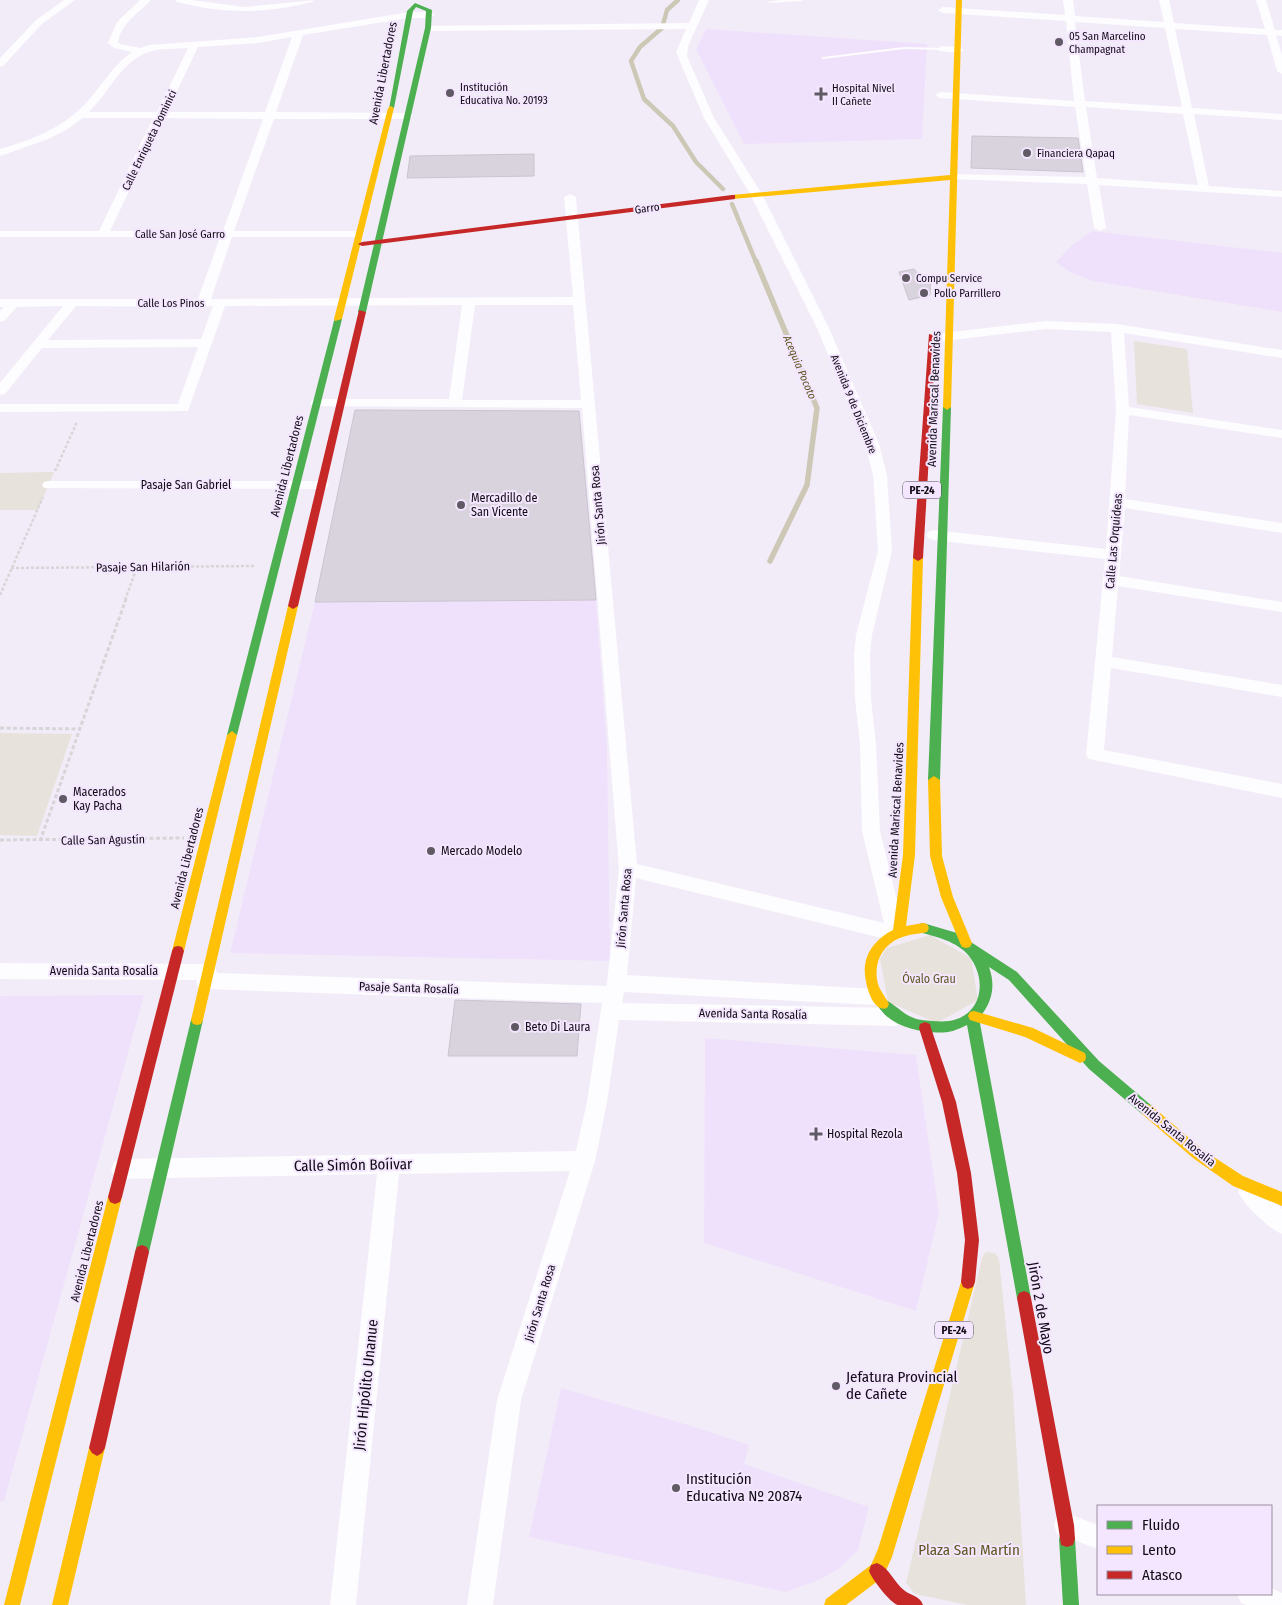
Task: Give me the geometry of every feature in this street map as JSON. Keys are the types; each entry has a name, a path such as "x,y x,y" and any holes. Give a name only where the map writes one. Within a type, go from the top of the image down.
{"main road":[{"name":"Avenida Mariscal Benavides","path":"959,6 958,96 934,758 936,856 947,897 969,946"},
{"path":"60,1605 428,28 431,8 413,7"},
{"name":"Avenida Libertadores","path":"12,1605 390,116 413,7"},
{"name":"Garro","path":"358,239 378,243 756,194 955,177"},
{"name":"Avenida Mariscal Benavides","path":"896,932 909,855 920,534 932,333"},
{"path":"923,928 938,930 953,935 969,946 985,967 988,981 987,994 982,1007 973,1016 959,1025 942,1029 925,1028 909,1024 895,1017 875,997 869,982 868,967 870,960 881,942 896,932 923,928"},
{"name":"Avenida Santa Rosalía","path":"969,946 1013,976 1094,1065 1198,1154 1238,1181 1282,1199"},
{"name":"Avenida Santa Rosalía","path":"973,1016 1014,1025 1052,1041 1094,1065"},
{"name":"Jirón 2 de Mayo","path":"973,1016 1066,1526 1071,1605"},
{"name":"PE-24","path":"832,1605 877,1571 886,1551 968,1282 972,1240 964,1173 949,1102 925,1028"},
{"path":"877,1571 886,1584 900,1597 915,1605"}],"street":[{"path":"0,64 39,22 70,0"},
{"path":"140,51 117,46 113,43 114,31 133,10 146,0"},
{"path":"180,0 204,6 250,11 309,0"},
{"name":"Avenida 9 de Diciembre","path":"704,0 691,26 681,52 682,56 708,118 756,194 823,328 872,444 880,475 885,551 864,634 862,655 863,699 868,744 871,831 896,932"},
{"path":"1068,0 1080,104 1100,228"},
{"path":"1164,0 1204,188"},
{"path":"1261,0 1282,72"},
{"path":"943,10 959,6 1070,19 1282,33"},
{"path":"0,153 44,137 80,115 124,62 140,51 149,48 298,35 413,7"},
{"path":"428,28 691,26"},
{"path":"204,303 298,35"},
{"name":"Calle Enriqueta Dominici","path":"103,234 194,45"},
{"path":"942,49 959,50"},
{"path":"940,95 1282,117"},
{"path":"80,115 408,116"},
{"path":"955,177 1093,181 1282,194"},
{"name":"Jirón Santa Rosa","path":"480,1605 509,1400 584,1161 597,1102 614,996 628,869 570,197"},
{"name":"Calle San José Garro","path":"0,234 228,234 358,239"},
{"name":"Calle Los Pinos","path":"0,303 579,301"},
{"path":"454,404 468,302"},
{"path":"0,318 14,303"},
{"path":"0,391 72,303"},
{"path":"0,408 183,408 220,303"},
{"path":"932,333 950,336 1046,325 1117,328 1282,354"},
{"name":"Calle Las Orquideas","path":"1117,328 1123,410 1114,555 1095,755 1282,791"},
{"path":"39,344 206,343"},
{"path":"316,403 589,404"},
{"path":"1123,410 1282,434"},
{"name":"Pasaje San Gabriel","path":"49,485 322,485"},
{"path":"1118,502 1282,528"},
{"path":"920,534 1114,555"},
{"path":"1111,580 1282,607"},
{"path":"1104,660 1282,691"},
{"path":"628,869 896,932"},
{"name":"Avenida Santa Rosalía","path":"0,972 173,971 207,976"},
{"name":"Pasaje Santa Rosalía","path":"207,976 614,996"},
{"name":"Avenida Santa Rosalía","path":"614,996 875,997"},
{"name":"Avenida Santa Rosalía","path":"614,996 895,1017"},
{"name":"Calle Simón Boíivar","path":"122,1169 584,1161"},
{"name":"Jirón Hipólito Unanue","path":"343,1605 389,1164"},
{"path":"1238,1181 1282,1224"},
{"path":"1066,1526 1097,1537"},
{"path":"1253,1595 1281,1605"}],"lane":[{"path":"770,2 801,0"},
{"path":"823,58 904,48 942,49"}],"path":[{"path":"0,595 83,408"},
{"name":"Pasaje San Hilarión","path":"11,568 275,565"},
{"path":"40,841 137,567"},
{"path":"0,728 80,729"},
{"name":"Calle San Agustín","path":"0,840 207,838"}],"shaded area":[{"name":"Hospital Nivel II Cañete","path":"706,29 927,44 922,139 744,144 696,49"},
{"path":"1092,231 1282,253 1282,312 1093,281 1070,272 1056,262 1071,246"},
{"name":"Mercado Modelo","path":"596,600 607,749 610,961 230,953 315,602"},
{"path":"144,995 4,1501 0,1501 0,996"},
{"name":"Hospital Rezola","path":"705,1038 916,1055 939,1213 916,1311 704,1243"},
{"name":"Institución Educativa Nº 20874","path":"561,1388 749,1445 744,1464 869,1507 858,1550 840,1568 821,1579 786,1592 529,1537"}],"green space":[{"path":"1134,341 1187,349 1193,413 1137,404"},
{"path":"54,472 38,510 0,510 0,473"},
{"path":"0,733 72,734 37,836 0,835"},
{"name":"Óvalo Grau","path":"930,935 971,958 978,1000 937,1023 888,1002 880,959 887,948"},
{"name":"Plaza San Martín","path":"986,1252 995,1253 999,1259 1013,1394 1026,1605 968,1605 915,1594 906,1583 982,1258"}],"building":[{"name":"Financiera Qapaq","path":"972,136 1078,138 1083,172 971,168"},
{"path":"534,154 534,176 407,178 410,156"},
{"path":"914,269 918,274 931,276 930,295 909,300 899,272"},
{"name":"Mercadillo de San Vicente","path":"355,410 579,411 596,600 315,602"},
{"name":"Beto Di Laura","path":"455,1000 581,1004 577,1056 448,1056"}],"waterway":[{"name":"Acequia Pocoto","path":"678,0 667,10 662,28 640,47 631,61 644,99 673,126 696,162 723,189"},
{"name":"Acequia Pocoto","path":"732,204 756,262"},
{"name":"Acequia Pocoto","path":"756,261 817,408 807,485 770,561"}],"traffic: fast":[{"path":"362,312 428,28 429,10 415,5 410,11 391,108"},
{"path":"232,735 338,319"},
{"path":"934,780 947,407"},
{"path":"883,1004 896,1015 911,1023 922,1026 949,1027 970,1019 982,1005 987,988 984,969 973,951 952,937 923,928"},
{"path":"971,948 1013,976 1094,1065 1147,1110"},
{"path":"972,1017 1024,1298"},
{"path":"142,1252 197,1020"},
{"path":"1067,1539 1071,1605"}],"traffic: slow":[{"path":"947,407 959,0"},
{"path":"338,319 391,108"},
{"path":"732,197 955,177"},
{"path":"899,931 909,855 918,558"},
{"path":"197,1020 293,606"},
{"path":"178,951 232,735"},
{"path":"934,780 936,856 947,897 966,943"},
{"path":"883,1004 872,985 870,975 873,956 878,947 896,934 923,928"},
{"path":"974,1016 1028,1032 1080,1057"},
{"path":"1147,1110 1198,1154 1238,1181 1282,1199"},
{"path":"12,1605 115,1197"},
{"path":"832,1605 877,1571 886,1551 968,1282"},
{"path":"60,1605 97,1448"}],"traffic: jam":[{"path":"362,244 732,197"},
{"path":"293,606 362,312"},
{"path":"918,558 932,336"},
{"path":"115,1197 178,951"},
{"path":"925,1028 949,1102 964,1173 972,1240 968,1282"},
{"path":"97,1448 142,1252"},
{"path":"1024,1298 1067,1539"},
{"path":"877,1571 898,1596 915,1605"}],"place":[{"name":"05 San Marcelino Champagnat","path":"1059,42"},
{"name":"Institución Educativa No. 20193","path":"450,93"},
{"name":"Hospital Nivel II Cañete","path":"821,94"},
{"name":"Financiera Qapaq","path":"1027,153"},
{"name":"Compu Service","path":"906,278"},
{"name":"Pollo Parrillero","path":"924,293"},
{"name":"Mercadillo de San Vicente","path":"461,505"},
{"name":"Macerados Kay Pacha","path":"63,799"},
{"name":"Mercado Modelo","path":"431,851"},
{"name":"Beto Di Laura","path":"515,1027"},
{"name":"Hospital Rezola","path":"816,1134"},
{"name":"Jefatura Provincial de Cañete","path":"836,1386"},
{"name":"Institución Educativa Nº 20874","path":"676,1488"}]}
